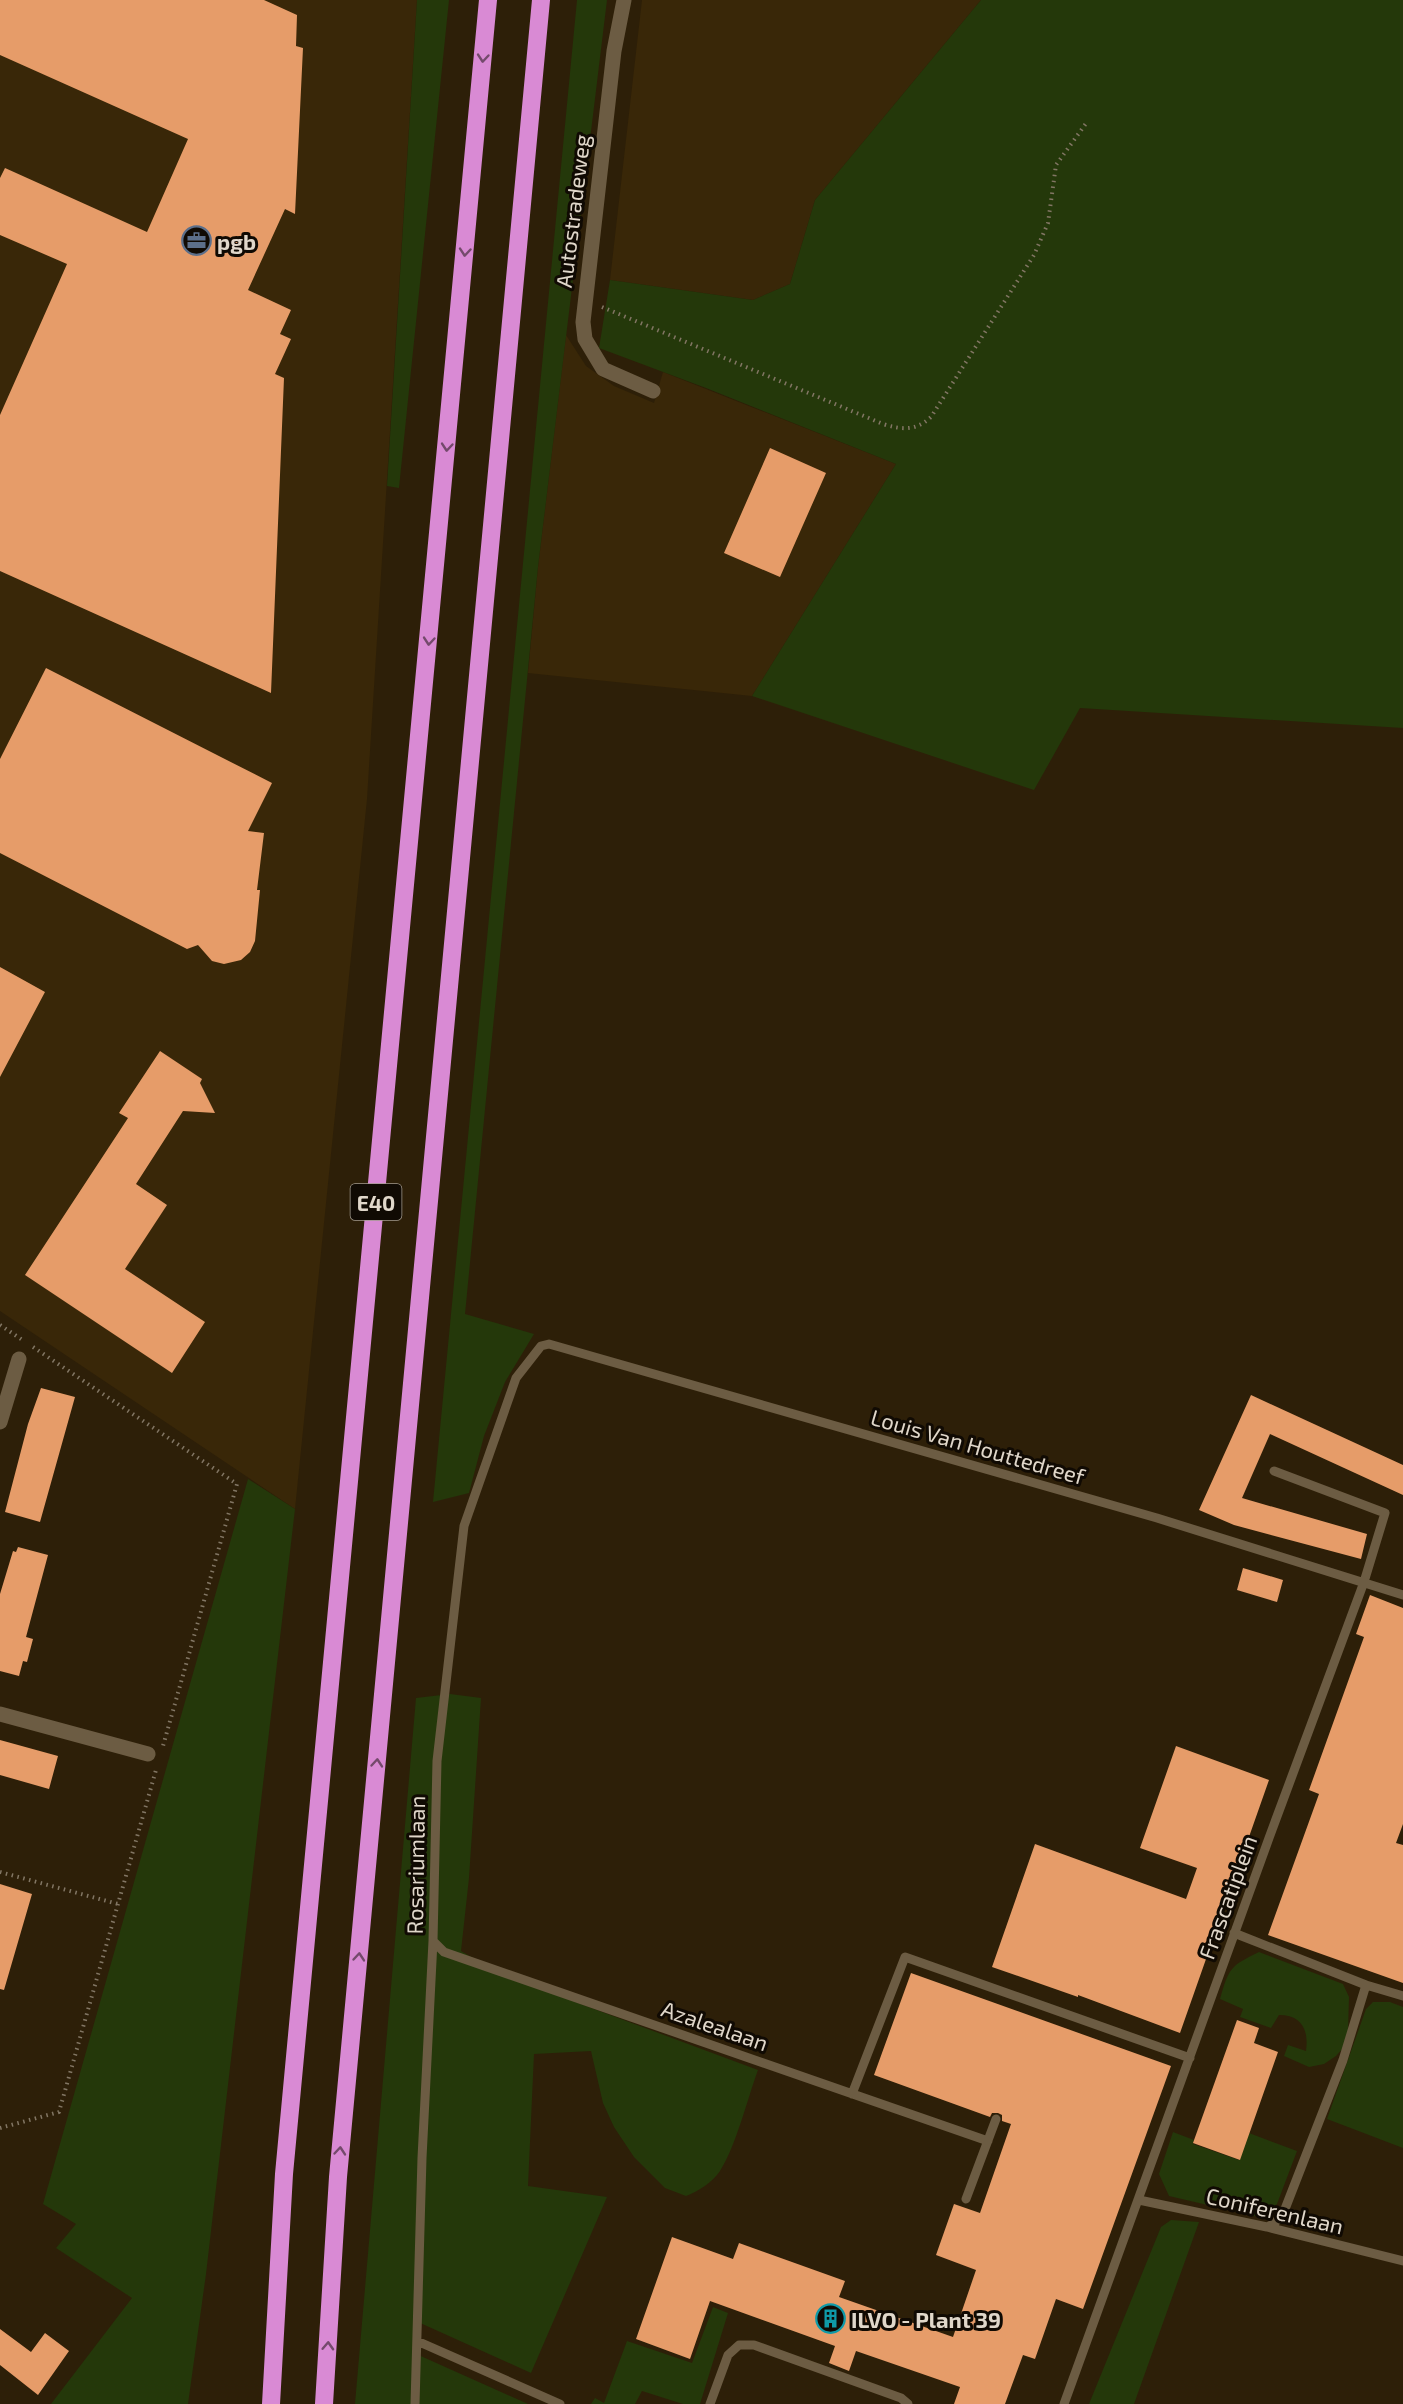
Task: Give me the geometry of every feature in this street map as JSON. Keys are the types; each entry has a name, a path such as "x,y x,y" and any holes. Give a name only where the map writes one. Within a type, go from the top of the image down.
{"highway":[{"name":"E40","path":"271,2404 285,2162 488,0"},
{"name":"E40","path":"324,2404 340,2153 542,0"}],"street":[{"name":"Autostradeweg","path":"624,0 614,51 583,322 585,339 603,369 653,391"},
{"path":"0,1422 19,1359"},
{"path":"0,1713 154,1755"}],"lane":[{"name":"Louis Van Houttedreef","path":"541,1346 549,1344 710,1389 1156,1518 1403,1595"},
{"name":"Rosariumlaan","path":"415,2404 422,2158 433,1941 437,1761 464,1526 516,1378 541,1346"},
{"name":"Frascatiplein","path":"1064,2404 1364,1582 1385,1513 1274,1471"},
{"path":"1234,1933 1366,1985 1403,1996"},
{"name":"Azalealaan","path":"433,1941 444,1952 988,2141"},
{"path":"852,2094 905,1957 1190,2058"},
{"path":"1266,2227 1275,2223 1285,2209 1343,2060 1366,1985"},
{"path":"966,2199 996,2119"},
{"name":"Coniferenlaan","path":"1139,2200 1266,2227 1403,2261"},
{"path":"417,2341 560,2404"},
{"path":"710,2404 728,2355 739,2345 754,2345 902,2398 908,2404"}],"path":[{"path":"596,304 883,424 898,429 917,427 932,417 1034,255 1048,223 1056,165 1087,122"},
{"path":"0,1325 237,1484 154,1755"},
{"path":"0,2128 60,2112 157,1768"},
{"path":"0,1872 118,1905"}],"shaded area":[{"path":"0,0 417,0 367,799 295,1509 0,1311"},
{"path":"642,0 981,0 815,200 790,284 753,300 610,280"},
{"path":"566,335 586,366 614,386 654,403 663,372 896,464 752,696 528,673 538,567"}],"green space":[{"path":"417,0 449,0 399,488 387,486"},
{"path":"577,0 607,0 538,567 465,1314 534,1334 505,1382 484,1436 469,1493 433,1502"},
{"path":"981,0 1403,0 1403,728 1080,708 1034,790 752,696 896,464 599,348 610,280 753,300 790,284 815,200"},
{"path":"248,1479 295,1509 206,2274 188,2404 51,2404 132,2298 56,2248 76,2224 43,2204"},
{"path":"450,1694 481,1698 469,1878 461,1951 500,1974 758,2070 726,2161 713,2179 686,2196 665,2188 634,2157 614,2127 603,2103 591,2051 534,2054 528,2186 607,2197 531,2373 418,2322 414,2353 528,2404 355,2404 416,1698"},
{"path":"1259,1952 1343,1984 1349,1997 1348,2032 1344,2047 1324,2064 1309,2067 1284,2056 1288,2045 1306,2051 1305,2030 1298,2021 1279,2015 1271,2028 1240,2017 1243,2009 1220,1999 1232,1969"},
{"path":"1373,2002 1390,2002 1403,2007 1403,2148 1327,2119 1366,2009"},
{"path":"1173,2132 1194,2140 1193,2144 1239,2160 1249,2133 1297,2151 1277,2204 1259,2217 1169,2196 1159,2174"},
{"path":"1171,2220 1199,2222 1134,2404 1089,2404 1161,2227"},
{"path":"713,2307 728,2313 700,2404 683,2404 642,2391 635,2404 591,2404 595,2398 604,2403 627,2341 692,2363"}],"building":[{"path":"0,0 264,0 297,15 296,46 303,48 295,214 285,209 248,290 291,310 280,334 291,339 275,374 284,378 271,693 0,571 0,415 67,264 0,235 0,178 5,168 147,232 188,139 0,55"},
{"path":"770,448 826,473 780,577 724,553"},
{"path":"46,668 272,783 248,831 264,833 257,890 260,890 255,941 250,952 241,960 224,964 212,961 198,945 187,949 0,853 0,759"},
{"path":"0,967 45,992 0,1077"},
{"path":"160,1051 202,1079 200,1083 215,1113 183,1111 136,1184 167,1205 125,1269 205,1322 172,1373 25,1275 128,1118 119,1113"},
{"path":"41,1388 75,1397 40,1522 5,1512 28,1424"},
{"path":"1251,1395 1403,1465 1403,1495 1270,1434 1242,1498 1367,1534 1361,1559 1234,1525 1199,1510"},
{"path":"18,1547 48,1555 26,1637 33,1639 27,1662 23,1661 19,1676 0,1671 0,1594 13,1551 16,1552"},
{"path":"1243,1568 1283,1580 1277,1602 1237,1590"},
{"path":"1370,1595 1403,1608 1403,1824 1396,1843 1403,1845 1403,1983 1268,1935 1319,1794 1309,1790 1364,1637 1356,1634"},
{"path":"0,1740 58,1756 49,1789 0,1775"},
{"path":"1176,1746 1269,1780 1180,2033 1078,1995 1078,1997 992,1967 1035,1844 1186,1899 1197,1868 1140,1848"},
{"path":"0,1884 32,1894 4,1990 0,1989"},
{"path":"911,1973 1171,2066 1083,2309 1056,2299 1035,2359 1023,2355 1005,2404 954,2404 960,2387 856,2351 849,2371 829,2363 835,2346 710,2301 690,2359 636,2339 672,2237 733,2259 739,2243 845,2281 839,2297 953,2337 976,2270 936,2255 954,2204 980,2213 1011,2124 1002,2121 1002,2115 998,2113 992,2113 990,2117 874,2075"},
{"path":"1237,2020 1259,2028 1254,2043 1278,2052 1240,2160 1193,2143"},
{"path":"0,2329 31,2352 45,2333 69,2351 38,2395 0,2365"}],"place":[{"name":"pgb","path":"196,241"},
{"name":"ILVO - Plant 39","path":"830,2319"}]}
